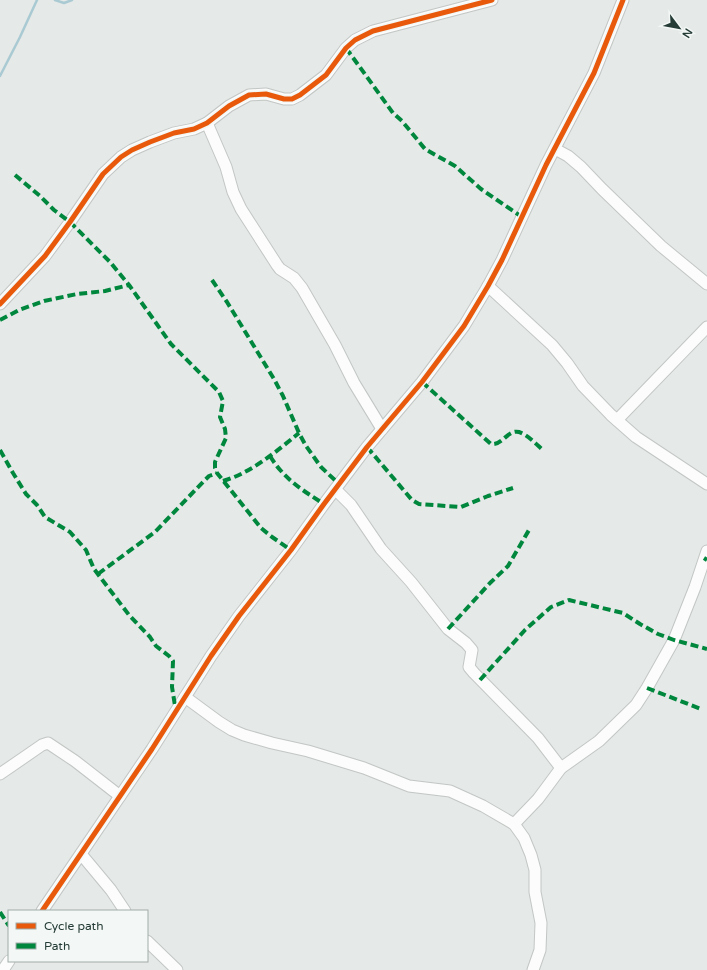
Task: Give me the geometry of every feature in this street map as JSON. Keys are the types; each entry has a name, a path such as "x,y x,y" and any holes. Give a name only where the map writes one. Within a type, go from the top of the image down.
{"street":[{"path":"0,304 45,256 94,186 112,164 132,150 174,133 194,129 206,123 229,106 249,95 266,94 284,100 292,99 300,95 326,75 346,48 363,35 373,30 492,0"},
{"path":"43,910 239,616 291,550 382,429 422,382 464,326 488,286 594,73 623,0"},
{"path":"206,123 226,167 233,192 241,209 280,269 294,278 302,288 335,345 354,383 382,429"},
{"path":"555,149 568,156 581,167 602,190 661,246 707,284"},
{"path":"488,286 552,345 583,386 617,420 636,437 707,484"},
{"path":"617,420 707,328"},
{"path":"336,490 351,505 381,549 411,582 448,629 466,643 472,650 469,667 474,674 538,738 562,768"},
{"path":"514,824 538,799 562,768 599,741 636,704 647,688 674,640 695,587 707,551"},
{"path":"185,697 219,722 244,735 272,743 308,750 364,768 409,786 450,791 483,806 514,824 526,844 535,870 535,892 541,923 540,950 534,970"},
{"path":"0,774 42,745 48,743 75,761 120,796"},
{"path":"81,854 111,890 124,910"},
{"path":"148,942 177,970"}],"waterway":[{"path":"0,76 37,0"},
{"path":"55,0 64,3 72,0"}],"marked path":[{"path":"346,48 393,113 402,121 425,149 455,166 481,189 522,217"},
{"path":"15,175 54,210 70,222 110,262 129,285 171,344 219,392 223,401 220,417 225,429 226,438 215,462 217,473 261,528 291,550"},
{"path":"212,280 274,379 306,446 321,467 339,484"},
{"path":"0,320 19,310 44,301 77,294 105,291 129,285"},
{"path":"422,382 491,444 498,443 512,433 519,432 529,438 544,451"},
{"path":"223,481 244,473 254,467 299,433"},
{"path":"367,447 412,500 419,504 461,507 513,488"},
{"path":"0,450 26,494 37,505 45,517 70,532 86,550 94,569 129,615 150,637 156,646 173,661 172,687 176,712"},
{"path":"270,456 287,478 324,504"},
{"path":"98,574 155,532 209,476 217,473"},
{"path":"448,629 490,583 508,566 529,530"},
{"path":"480,680 525,630 551,607 569,600 623,613 658,634 707,649"},
{"path":"647,688 701,709"},
{"path":"0,912 8,924"}],"cycle path":[{"path":"0,304 45,256 103,174 121,157 132,150 174,133 194,129 207,123 229,106 249,95 266,94 284,99 292,99 300,95 326,75 346,48 355,40 373,31 492,0"},
{"path":"43,910 152,749 211,656 239,616 291,550 367,447 422,382 464,326 502,260 546,165 594,73 623,0"}]}
